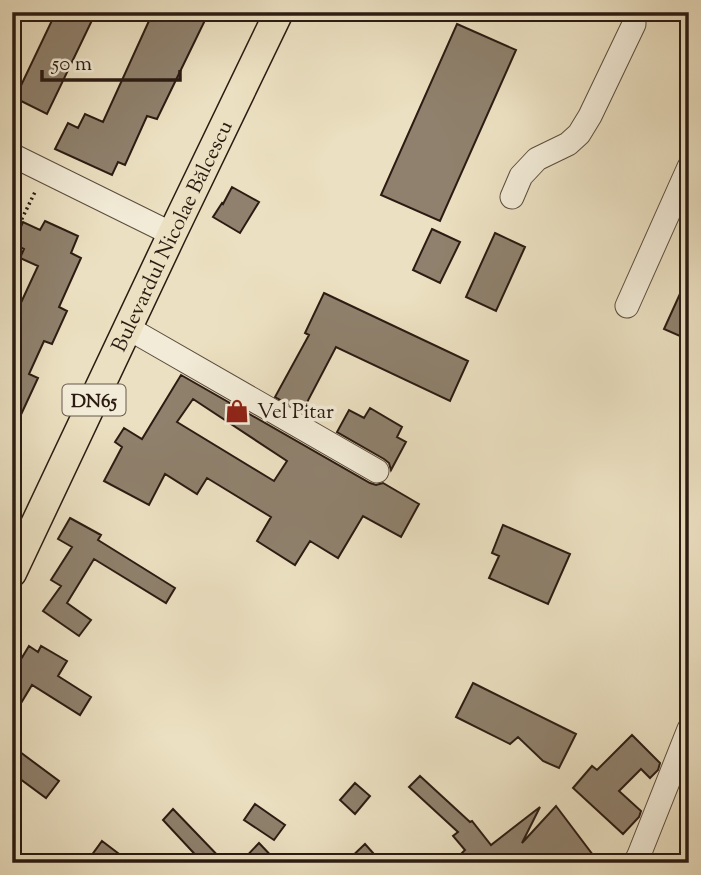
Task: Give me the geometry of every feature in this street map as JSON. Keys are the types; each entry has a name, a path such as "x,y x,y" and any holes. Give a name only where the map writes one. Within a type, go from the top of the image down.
{"main road":[{"name":"Bulevardul Nicolae Bălcescu","path":"13,569 279,12"}],"street":[{"path":"512,197 521,176 537,159 568,144 579,134 634,24 634,12"},
{"path":"12,155 172,234"},
{"path":"627,306 689,167"},
{"path":"128,328 376,471"},
{"path":"635,863 689,729"}],"path":[{"path":"12,239 46,172"}],"building":[{"path":"56,12 96,12 47,114 15,98"},
{"path":"153,12 209,12 157,119 147,116 125,165 118,162 112,175 55,149 68,123 78,128 85,114 103,122"},
{"path":"457,24 516,50 440,221 381,195"},
{"path":"232,187 259,202 240,233 213,217"},
{"path":"45,221 78,236 71,253 81,258 59,307 67,311 52,344 44,341 29,374 38,378 12,434 12,322 38,266 20,258 24,249 13,244 23,222 40,230"},
{"path":"432,229 460,242 440,283 413,270"},
{"path":"495,233 525,247 496,311 466,297"},
{"path":"689,274 689,340 664,329"},
{"path":"324,293 468,361 450,401 336,347 302,412 275,397 309,335 305,333"},
{"path":"181,375 370,483 383,483 419,504 401,537 363,516 338,558 310,541 295,565 257,541 271,517 207,478 197,494 165,474 149,505 104,481 122,447 115,442 124,428 142,439","holes":["193,399 287,461 274,481 177,422"]},
{"path":"370,408 402,427 397,437 406,442 391,470 384,459 337,432 349,410 364,418"},
{"path":"70,518 101,535 98,540 175,588 166,603 94,559 67,603 91,620 79,636 43,611 61,586 51,580 72,547 58,539"},
{"path":"503,525 570,554 548,604 489,578 499,556 492,553"},
{"path":"29,646 38,652 41,646 67,661 58,676 91,697 80,715 32,685 12,718 12,674"},
{"path":"473,683 576,734 559,768 543,761 518,737 510,744 456,717"},
{"path":"632,735 660,763 658,770 650,778 641,769 619,791 641,811 639,817 623,834 573,788 592,766 597,770"},
{"path":"12,746 59,781 46,798 12,773"},
{"path":"420,776 472,821 491,845 540,807 522,843 556,806 599,863 452,863 465,850 453,836 458,832 409,787"},
{"path":"355,783 370,796 355,814 340,800"},
{"path":"255,804 285,825 274,840 244,820"},
{"path":"173,809 225,863 203,863 163,820"},
{"path":"102,841 131,863 86,863"},
{"path":"259,843 278,863 240,863"},
{"path":"365,844 382,863 345,863"}],"place":[{"name":"Vel Pitar","path":"237,411"}]}
